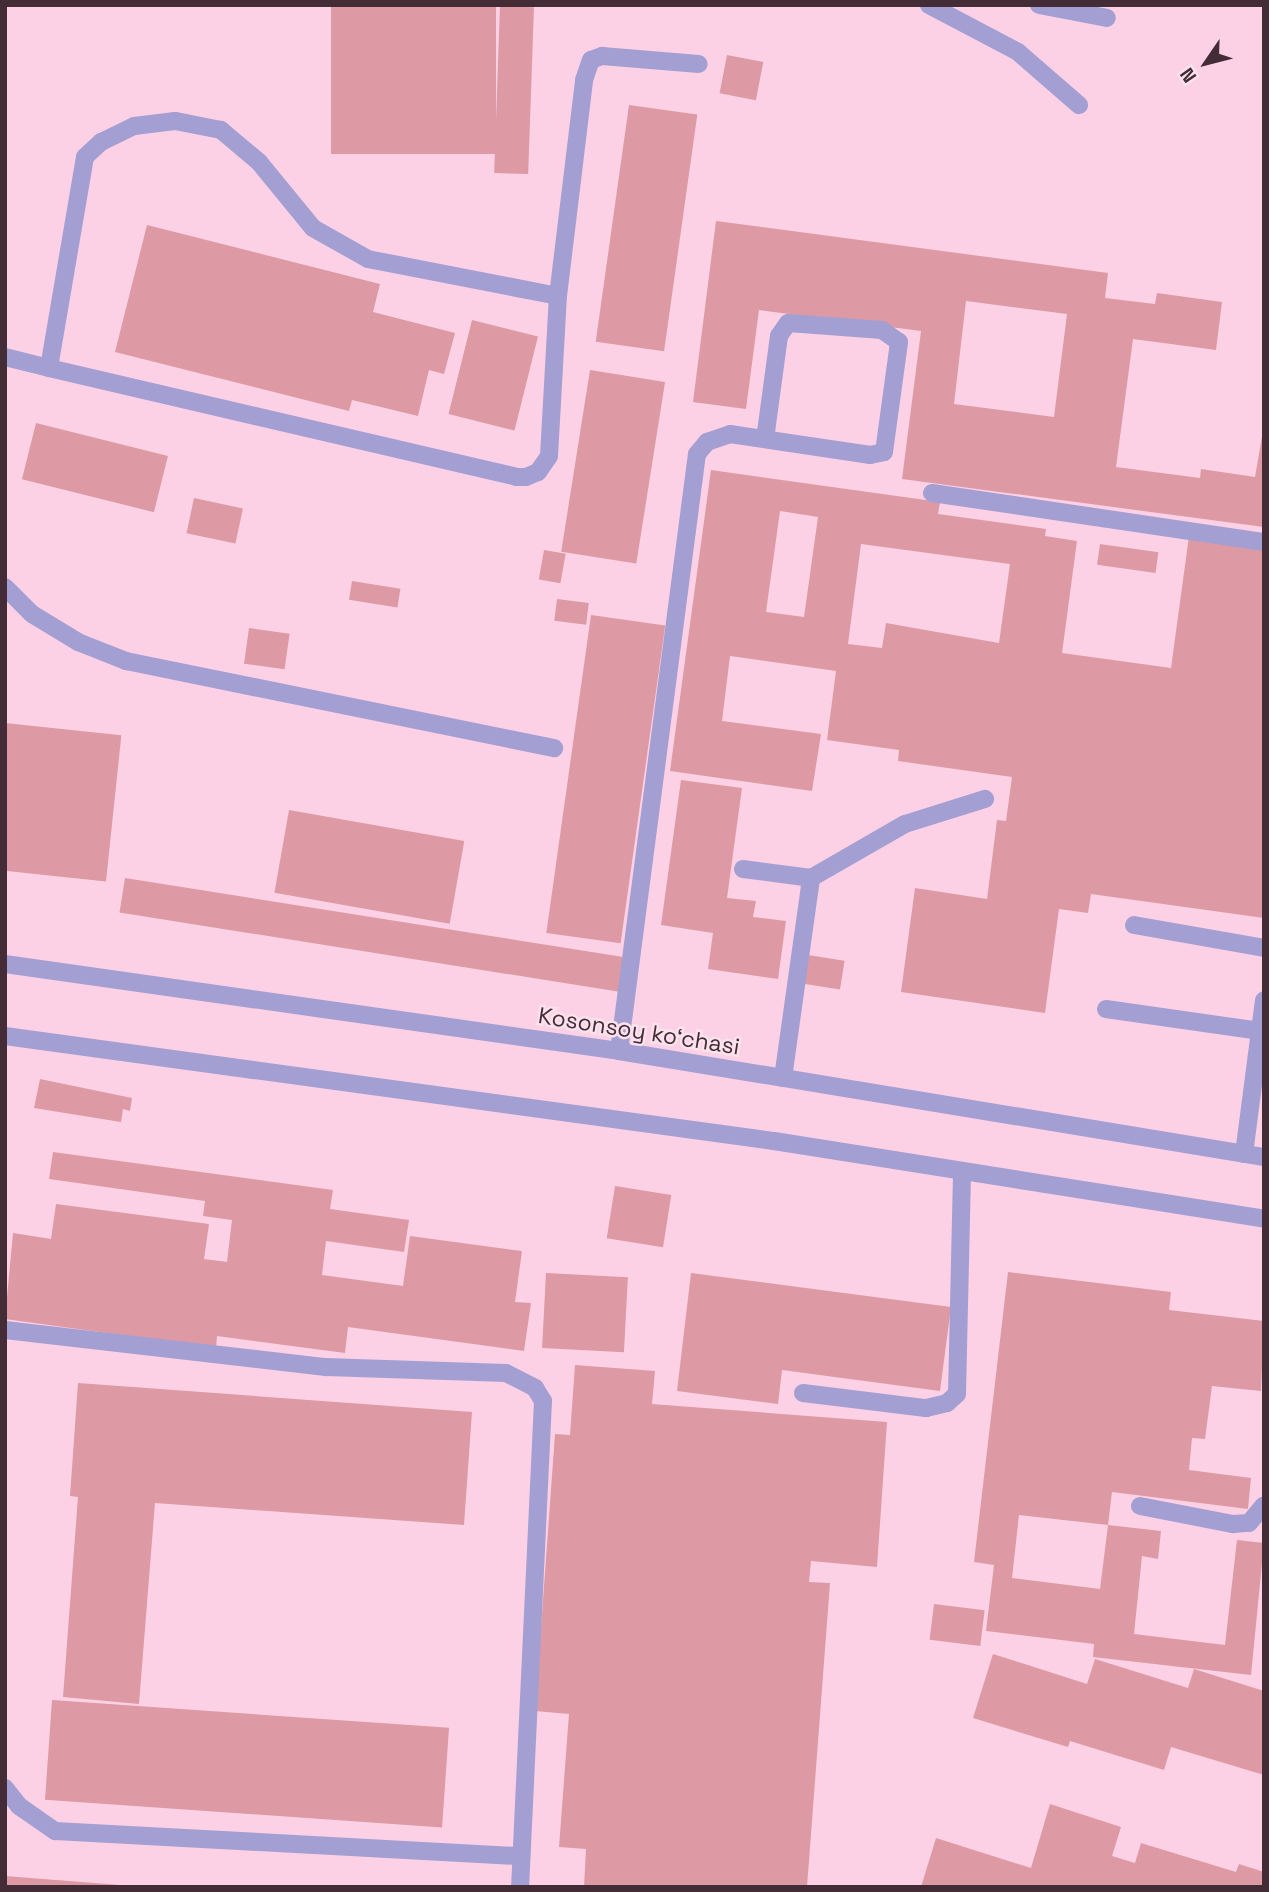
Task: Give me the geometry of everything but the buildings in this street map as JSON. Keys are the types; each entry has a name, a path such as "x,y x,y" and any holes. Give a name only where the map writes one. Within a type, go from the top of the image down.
{"street":[{"path":"929,5 1018,52 1079,104"},
{"path":"1039,5 1107,18"},
{"path":"5,357 526,477 545,466 549,456 558,296 584,80 591,60 602,56 699,64"},
{"path":"48,368 85,157 101,142 134,126 175,121 221,130 259,162 313,228 368,259 558,296"},
{"path":"619,1051 697,454 707,442 730,435 876,456 884,452 899,342 881,330 788,323 779,336 765,439"},
{"path":"932,494 1264,542"},
{"path":"5,587 32,614 78,642 126,661 554,748"},
{"path":"743,869 811,878 905,824 985,799"},
{"path":"783,1078 811,878"},
{"path":"1134,925 1264,948"},
{"name":"Kosonsoy koʻchasi","path":"5,964 619,1051 1264,1157"},
{"path":"1244,1154 1264,1000"},
{"path":"1106,1009 1260,1031"},
{"path":"5,1036 775,1141 1264,1219"},
{"path":"803,1393 926,1408 947,1403 957,1394 962,1172"},
{"path":"5,1329 326,1367 506,1373 535,1388 543,1401 520,1887"},
{"path":"1140,1506 1233,1524 1249,1523 1264,1505"},
{"path":"5,1788 19,1806 55,1831 521,1856"}],"shaded area":[{"path":"5,5 1264,5 1264,1887 5,1887"}]}
